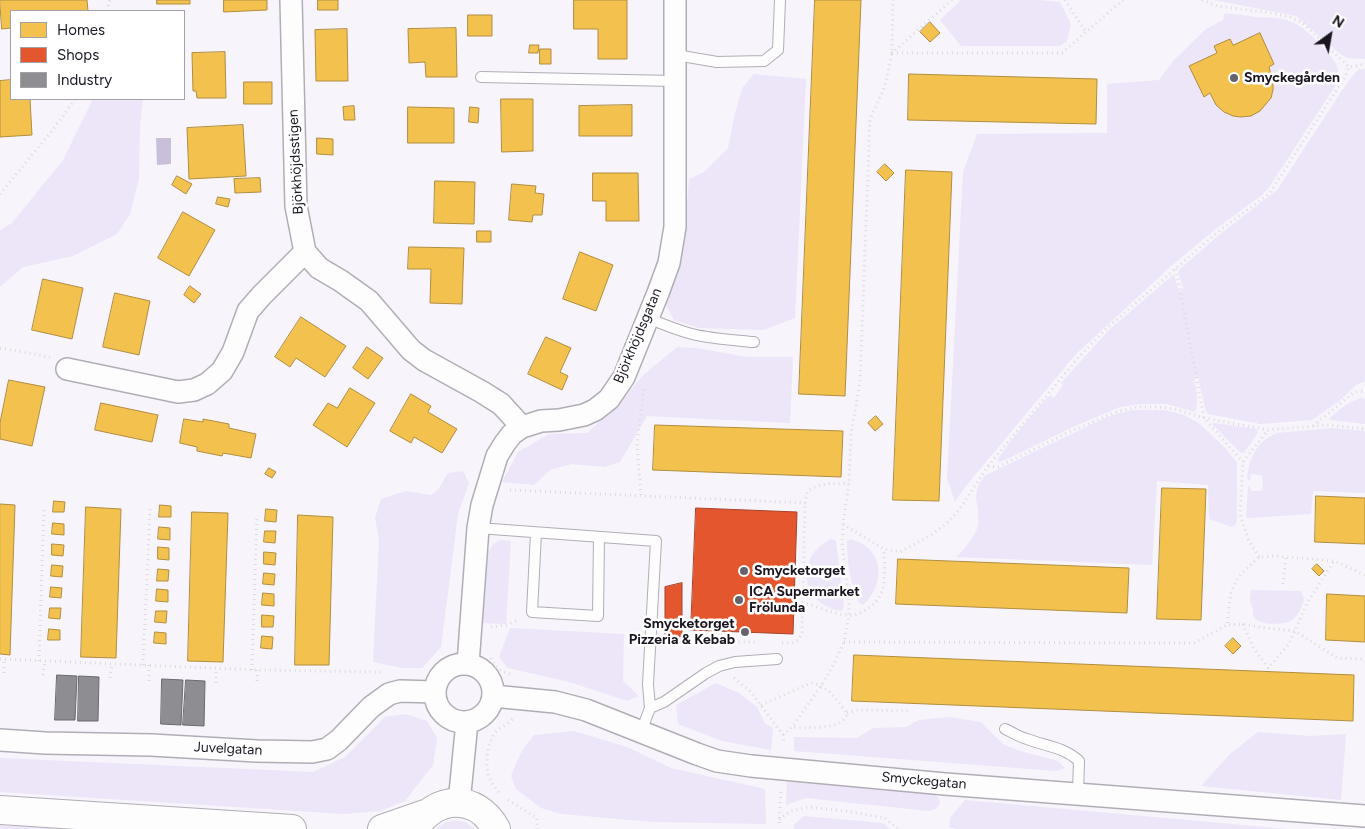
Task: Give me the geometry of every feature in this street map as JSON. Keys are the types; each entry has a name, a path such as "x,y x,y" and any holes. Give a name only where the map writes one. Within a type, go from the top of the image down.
{"street":[{"name":"Björkhöjdsstigen","path":"291,0 296,206 305,252"},
{"name":"Björkhöjdsgatan","path":"522,427 541,421 584,415 595,410 609,399 624,377 669,263 675,227 675,0"},
{"path":"67,369 178,392 194,390 207,384 222,371 232,352 248,311 305,252 319,268 341,281 368,301 411,350 424,360 502,404 522,427 512,434 497,456 486,487 478,528 468,664"},
{"path":"468,664 478,668 487,675 492,685 493,696 490,705 484,713 476,719 467,722 455,720 444,714 437,704 435,692 438,680 445,670 456,665 468,664"},
{"name":"Juvelgatan","path":"0,740 45,743 151,744 257,751 312,752 327,749 339,740 371,707 389,694 400,691 435,692"},
{"name":"Smyckegatan","path":"493,696 555,702 586,710 697,754 717,760 751,766 946,784 1365,816"},
{"path":"459,803 467,722"},
{"path":"382,829 420,822 431,810 444,804 459,803 465,803 476,808 498,826"},
{"path":"0,810 292,829"}],"lane":[{"path":"676,55 717,62 764,61 778,50 780,0"},
{"path":"481,77 674,81"},
{"path":"648,318 692,334 754,342"},
{"path":"478,528 656,541 648,684 650,708 641,732"},
{"path":"536,533 532,612 598,616 599,537"},
{"path":"650,708 664,702 706,672 719,666 735,662 778,659"},
{"path":"1005,729 1026,739 1072,754 1079,761 1078,793"}],"path":[{"path":"783,734 792,727 821,686 844,642 849,616 849,599 842,542 850,484 851,434 860,382 870,119 885,86 892,53 893,0"},
{"path":"892,53 952,0"},
{"path":"1065,0 1086,32"},
{"path":"892,53 1062,53 1122,0"},
{"path":"1202,0 1217,6 1290,17 1303,24 1348,67"},
{"path":"1348,67 1365,64"},
{"path":"843,524 884,549 900,552 931,535 948,522 959,510 988,466 1078,358 1106,329 1220,230 1269,194 1345,77 1348,67"},
{"path":"0,194 55,127 74,100"},
{"path":"1176,269 1204,418 1243,462"},
{"path":"0,348 50,357 67,369"},
{"path":"641,494 637,445 644,387"},
{"path":"1312,426 1352,394 1359,391 1365,392"},
{"path":"988,466 998,467 1067,433 1119,411 1139,407 1175,409 1204,418 1268,430 1327,425 1365,429"},
{"path":"1260,557 1248,539 1240,514 1243,462 1268,430"},
{"path":"782,643 798,641 802,634 805,503 807,492 819,485 850,484"},
{"path":"486,487 805,503"},
{"path":"39,661 44,506"},
{"path":"143,665 150,509"},
{"path":"252,670 257,515"},
{"path":"802,603 812,604 849,616 863,612 877,602 883,590 884,549"},
{"path":"1227,625 1231,592 1239,576 1260,557 1334,561 1365,575"},
{"path":"1283,584 1286,557"},
{"path":"1242,624 1253,647 1268,668 1289,644 1307,603 1334,561"},
{"path":"487,632 489,628 507,625 524,618 532,612"},
{"path":"844,642 1194,643 1227,625 1242,624 1295,631 1337,658 1365,659"},
{"path":"651,646 694,641 762,642"},
{"path":"488,653 493,664 507,674 513,675"},
{"path":"4,673 2,659 252,670 381,672 392,678 400,691"},
{"path":"43,675 44,661"},
{"path":"110,678 112,664"},
{"path":"149,665 149,680"},
{"path":"719,666 751,692 783,734 784,743"},
{"path":"216,668 216,683"},
{"path":"257,670 257,684"},
{"path":"761,705 811,683 817,684 829,692 847,713"},
{"path":"517,698 513,720 502,726 495,733 490,743 487,769 490,779 498,791 509,801 537,818 537,829"},
{"path":"847,713 858,710 911,711"},
{"path":"792,727 818,727 836,724 844,720 847,713"},
{"path":"781,789 779,821 791,811 808,806 885,818 898,829"}],"shaded area":[{"path":"961,0 1040,0 1060,2 1071,24 1067,41 1060,46 961,46 940,20"},
{"path":"1214,0 1365,0 1365,59 1347,58 1296,16"},
{"path":"1224,14 1278,18 1292,22 1312,36 1334,60 1339,80 1270,186 1262,195 1217,228 1170,267 1076,354 965,487 955,502 947,478 963,172 977,134 1107,133 1107,84 1159,80 1173,61 1206,29 1223,20"},
{"path":"1359,69 1365,69 1365,381 1356,385 1338,402 1312,420 1257,424 1257,421 1256,423 1208,414 1198,377 1194,380 1197,396 1195,412 1167,404 1142,404 1120,407 999,462 998,459 1029,418 1050,395 1054,398 1063,385 1061,383 1108,331 1174,274 1179,292 1183,288 1178,272 1180,269 1219,235 1277,190 1341,92"},
{"path":"754,74 806,79 795,318 763,330 699,328 674,320 666,305 684,242 689,179 704,172 728,148 735,113 743,87"},
{"path":"93,100 143,100 140,126 139,179 130,214 117,234 73,256 23,267 0,287 0,230 12,223 63,160"},
{"path":"156,138 171,138 171,164 157,165"},
{"path":"677,347 696,348 747,357 793,357 790,423 647,416 620,462 604,467 572,464 550,470 534,485 502,482 518,452 549,434 587,433 618,405 643,375"},
{"path":"1361,398 1365,399 1365,424 1330,420 1341,409"},
{"path":"1133,410 1164,410 1184,415 1200,424 1226,449 1237,463 1237,521 1235,525 1232,527 1209,519 1208,485 1157,481 1152,565 956,557 970,542 977,528 976,493 986,475 1105,418"},
{"path":"1212,424 1256,429 1258,432 1244,453 1241,453"},
{"path":"1332,428 1365,431 1365,493 1313,491 1311,514 1246,517 1248,486 1252,491 1261,491 1263,487 1262,476 1260,475 1251,474 1250,481 1247,479 1252,457 1259,446 1270,436 1277,433"},
{"path":"463,471 469,483 458,514 441,647 422,668 403,668 373,662 379,540 375,518 381,499 406,491 431,495 438,490 448,473"},
{"path":"831,539 836,541 844,607 841,611 827,607 817,599 810,590 807,579 807,568 811,557 819,547"},
{"path":"850,539 861,543 870,550 878,567 876,587 863,605 859,603 850,572 847,541"},
{"path":"501,540 511,541 506,624 482,623 488,552 493,544"},
{"path":"1251,590 1301,591 1304,599 1300,611 1292,620 1278,624 1266,623 1257,620 1253,615 1250,600"},
{"path":"510,628 624,634 623,681 639,696 627,701 569,682 508,668 499,657"},
{"path":"716,683 739,693 757,707 765,723 773,728 771,750 722,741 678,724 676,705"},
{"path":"405,714 427,721 437,738 433,765 405,801 380,811 344,814 0,792 0,758 313,772 345,757 385,717"},
{"path":"949,717 981,722 1003,744 1020,751 1058,761 1065,768 1056,771 794,751 794,737 857,738 873,728 906,727 919,720"},
{"path":"574,731 627,747 671,768 765,789 766,824 654,822 561,814 541,808 516,789 511,776 515,765 534,735"},
{"path":"1258,732 1310,736 1346,734 1341,800 1201,786 1230,754"},
{"path":"787,781 934,794 939,798 940,804 935,809 928,811 806,798 786,805"},
{"path":"965,800 1288,829 957,829 949,827 950,818"},
{"path":"804,816 883,823 890,829 794,829 794,825"},
{"path":"455,820 465,822 475,829 436,829 444,823"},
{"path":"0,825 67,829 0,829"}],"building: Homes":[{"path":"0,0 87,0 88,10 10,10 10,28 2,29"},
{"path":"157,0 190,0 190,4 157,4"},
{"path":"224,0 267,0 267,10 224,12"},
{"path":"318,0 338,0 338,10 318,10"},
{"path":"574,0 627,0 627,59 598,59 598,29 574,29"},
{"path":"815,0 861,0 845,396 799,394"},
{"path":"468,15 492,15 492,36 468,36"},
{"path":"930,22 940,33 930,42 920,32"},
{"path":"456,28 457,77 426,77 425,62 409,63 408,29"},
{"path":"347,29 348,81 316,81 315,30"},
{"name":"Smyckegården","path":"1260,33 1274,64 1269,67 1273,83 1271,98 1260,111 1251,116 1233,116 1224,112 1216,105 1210,93 1204,97 1189,66 1217,53 1214,46 1230,39 1233,45"},
{"path":"530,45 539,45 538,53 529,53"},
{"path":"540,49 551,49 551,64 540,64"},
{"path":"225,52 226,98 197,98 196,91 193,91 192,53"},
{"path":"909,74 1097,79 1096,124 908,120"},
{"path":"10,80 10,100 30,100 32,135 0,137 0,81"},
{"path":"244,82 272,82 272,104 244,104"},
{"path":"501,99 533,99 533,151 502,152"},
{"path":"632,105 632,136 579,136 579,106"},
{"path":"354,106 355,120 344,120 343,107"},
{"path":"408,107 454,108 454,143 408,143"},
{"path":"470,107 479,108 478,123 469,122"},
{"path":"243,125 246,176 189,179 187,128"},
{"path":"317,138 333,139 333,155 317,154"},
{"path":"885,164 894,173 886,181 877,172"},
{"path":"906,170 952,172 939,501 893,500"},
{"path":"593,173 638,173 639,221 606,221 606,201 593,201"},
{"path":"177,176 192,184 186,194 172,185"},
{"path":"260,178 261,192 235,193 234,179"},
{"path":"435,181 475,182 474,224 434,223"},
{"path":"512,184 536,186 535,193 544,194 542,215 533,215 532,222 509,220"},
{"path":"218,197 230,199 228,207 216,204"},
{"path":"183,212 215,230 189,276 158,258"},
{"path":"477,231 491,231 491,242 477,242"},
{"path":"409,247 464,248 462,304 430,303 431,269 408,269"},
{"path":"580,252 613,265 596,311 563,299"},
{"path":"43,279 83,288 72,339 32,330"},
{"path":"190,286 201,294 194,303 184,295"},
{"path":"115,293 150,301 139,355 103,347"},
{"path":"301,317 346,346 325,377 296,358 290,367 275,357"},
{"path":"546,337 571,348 560,372 568,376 562,390 528,374"},
{"path":"367,347 383,358 368,379 353,368"},
{"path":"9,380 45,387 32,446 0,439 0,423"},
{"path":"350,388 375,403 347,447 313,425 328,403 337,408"},
{"path":"411,394 431,406 428,412 457,429 442,453 414,437 411,443 390,431"},
{"path":"101,403 158,415 152,442 95,430"},
{"path":"876,416 883,424 875,431 868,423"},
{"path":"184,419 203,422 203,419 229,424 229,428 256,434 251,458 223,453 222,456 197,451 197,447 180,443"},
{"path":"655,425 843,431 841,477 653,470"},
{"path":"269,468 276,472 272,478 265,474"},
{"path":"1162,488 1206,489 1201,620 1157,619"},
{"path":"1316,496 1365,498 1365,544 1315,542"},
{"path":"54,501 65,502 64,512 53,512"},
{"path":"0,504 15,505 10,655 0,654"},
{"path":"160,505 171,506 171,517 159,517"},
{"path":"86,507 121,509 116,658 81,657"},
{"path":"266,509 277,510 276,522 265,521"},
{"path":"192,512 228,513 223,662 188,661"},
{"path":"298,515 333,517 329,665 295,665"},
{"path":"53,523 64,524 64,535 52,534"},
{"path":"159,527 170,528 170,540 158,539"},
{"path":"265,531 276,531 275,543 264,542"},
{"path":"52,544 64,545 63,556 52,555"},
{"path":"158,547 169,548 169,560 158,559"},
{"path":"264,552 276,553 275,565 264,564"},
{"path":"898,559 1129,568 1127,613 896,604"},
{"path":"1317,564 1324,571 1319,576 1312,569"},
{"path":"52,565 63,566 62,577 51,576"},
{"path":"158,569 169,570 168,581 157,581"},
{"path":"264,573 275,574 274,585 263,584"},
{"path":"51,587 62,588 61,598 50,597"},
{"path":"157,589 168,590 168,602 156,601"},
{"path":"263,593 274,594 274,606 262,605"},
{"path":"1327,594 1365,596 1365,642 1326,640"},
{"path":"50,608 61,608 60,619 49,618"},
{"path":"156,611 167,611 166,623 155,622"},
{"path":"262,615 274,616 273,627 262,627"},
{"path":"49,629 60,630 60,640 48,640"},
{"path":"155,632 166,633 166,644 154,643"},
{"path":"262,636 273,637 272,649 261,648"},
{"path":"1233,638 1241,646 1233,654 1225,646"},
{"path":"854,655 1354,675 1353,721 852,701"}],"building: Shops":[{"name":"Smycketorget","path":"696,508 797,512 793,634 691,630"},
{"path":"682,583 682,636 665,642 665,587"}],"building: Industry":[{"path":"57,675 77,676 75,720 55,720"},
{"path":"79,676 99,677 98,721 78,721"},
{"path":"162,679 183,680 181,725 161,724"},
{"path":"186,680 205,681 204,726 183,725"}],"place":[{"name":"Smyckegården","path":"1234,78"},
{"name":"Smycketorget","path":"744,571"},
{"name":"ICA Supermarket Frölunda","path":"739,600"},
{"name":"Smycketorget Pizzeria & Kebab","path":"745,632"}]}
